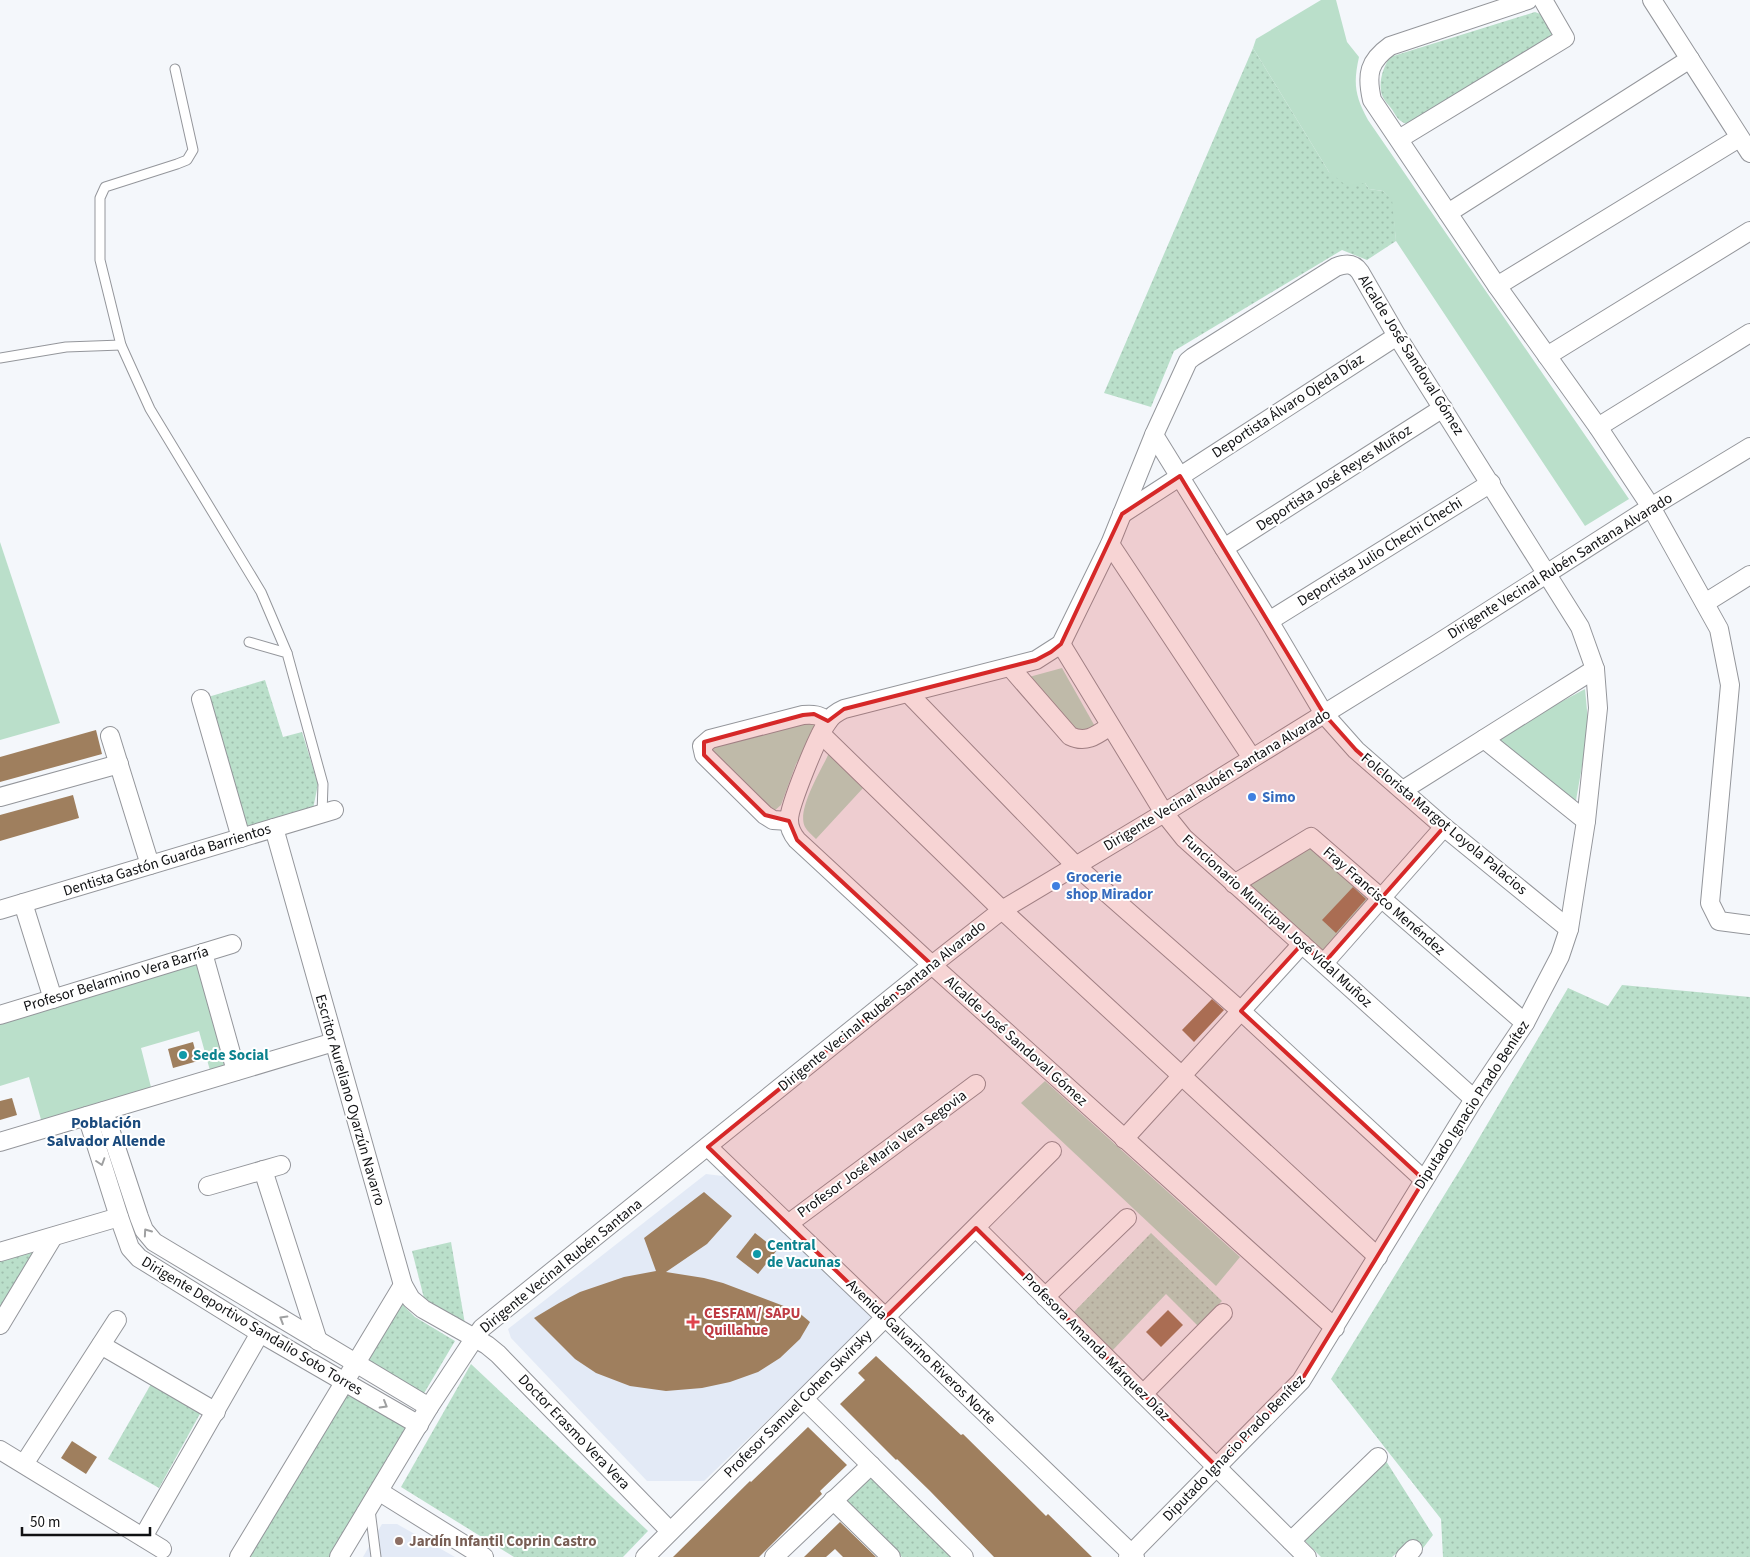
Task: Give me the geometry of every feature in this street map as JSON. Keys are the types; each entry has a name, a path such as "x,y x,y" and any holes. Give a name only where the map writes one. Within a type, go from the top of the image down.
{"street":[{"path":"1528,0 1390,46 1374,59 1369,85 1372,100 1497,286 1598,427 1652,507 1719,629 1730,685 1710,903 1719,921 1750,925"},
{"path":"1399,139 1565,38 1543,0"},
{"path":"1652,0 1750,153"},
{"path":"1448,213 1690,59"},
{"path":"1497,286 1739,138"},
{"path":"1547,356 1750,231"},
{"name":"Alcalde José Sandoval Gómez","path":"1061,644 1110,544 1154,435 1185,366 1193,357 1336,267 1350,264 1358,268 1397,336 1547,572"},
{"path":"1598,427 1750,333"},
{"name":"Deportista Álvaro Ojeda Díaz","path":"1180,476 1397,336"},
{"name":"Deportista José Reyes Muñoz","path":"1224,548 1443,408"},
{"name":"Folclorista Margot Loyola Palacios","path":"1154,435 1270,621 1324,714 1356,750 1444,827 1569,929"},
{"name":"Dirigente Vecinal Rubén Santana Alvarado","path":"708,1147 1002,910 1324,714 1437,644 1547,572 1750,447"},
{"path":"1122,514 1180,476"},
{"name":"Deportista Julio Chechi Chechi","path":"1270,621 1490,483"},
{"path":"1110,544 1252,758"},
{"name":"Diputado Ignacio Prado Benítez","path":"1131,1556 1302,1382 1474,1099 1525,1023 1560,956 1569,929 1586,821 1598,708 1595,669 1580,627 1547,572"},
{"path":"1705,603 1750,575"},
{"path":"1061,644 1036,660 844,709 835,714 824,728 792,805 789,821 773,820 764,815 704,755 702,746 704,742 710,739 803,715 820,715 824,728 1002,910 1378,1257"},
{"name":"Funcionario Municipal José Vidal Muñoz","path":"1061,644 1164,813 1184,838 1474,1099"},
{"path":"1010,666 1070,736 1077,739 1089,739 1110,726"},
{"path":"1403,790 1595,669"},
{"path":"908,693 1075,865 1241,1010 1424,1180"},
{"path":"202,699 241,838"},
{"path":"110,736 150,865"},
{"path":"1484,739 1586,821"},
{"path":"0,797 119,764"},
{"name":"Dentista Gastón Guarda Barrientos","path":"0,910 328,812"},
{"name":"Alcalde José Sandoval Gómez","path":"789,821 792,834 797,840 932,965 1335,1328"},
{"path":"1324,963 1444,827"},
{"name":"Escritor Aureliano Oyarzún Navarro","path":"274,828 402,1285 411,1299 423,1309 474,1339"},
{"name":"Fray Francisco Menéndez","path":"1234,884 1311,837 1525,1023"},
{"path":"23,903 53,999"},
{"name":"Profesor Belarmino Vera Barría","path":"0,1015 232,944"},
{"path":"1124,1139 1302,944"},
{"path":"203,953 236,1071"},
{"path":"0,1142 334,1042"},
{"name":"Profesor José María Vera Segovia","path":"788,1224 976,1084"},
{"name":"Dirigente Deportivo Sandalio Soto Torres","path":"104,1110 139,1217 144,1230 154,1242 430,1407"},
{"name":"Dirigente Deportivo Sandalio Soto Torres","path":"87,1116 130,1248 139,1258 260,1333 419,1425"},
{"name":"Avenida Galvarino Riveros Norte","path":"708,1147 1131,1556"},
{"name":"Dirigente Vecinal Rubén Santana","path":"340,1557 430,1407 474,1339 490,1322 708,1147"},
{"name":"Profesor Samuel Cohen Skvirsky","path":"645,1557 1052,1151"},
{"path":"208,1186 281,1165"},
{"path":"263,1170 318,1341"},
{"path":"0,1252 119,1217"},
{"path":"1045,1296 1127,1218"},
{"name":"Profesora Amanda Márquez Díaz","path":"976,1228 1307,1557"},
{"path":"0,1325 53,1237"},
{"path":"239,1557 402,1285"},
{"path":"1143,1394 1223,1313"},
{"path":"24,1464 117,1320"},
{"path":"143,1537 260,1333"},
{"name":"Doctor Erasmo Vera Vera","path":"474,1339 487,1345 505,1361 670,1531"},
{"path":"101,1344 216,1412"},
{"path":"804,1399 964,1557"},
{"path":"0,1450 162,1549"},
{"path":"1290,1540 1378,1457"},
{"path":"774,1557 870,1465"},
{"path":"380,1492 484,1557"},
{"path":"833,1500 890,1557"}],"lane":[{"path":"175,69 193,150 187,160 105,187 100,198 100,260 121,345 150,409 260,592 287,653 323,784 328,812"},
{"path":"0,358 66,347 121,345"},
{"path":"249,642 287,653"},
{"path":"370,1508 376,1557"}],"highlighted area":[{"path":"1180,476 1324,714 1356,750 1444,827 1324,963 1302,944 1241,1011 1424,1180 1301,1381 1217,1467 976,1228 885,1318 708,1147 932,965 797,840 789,821 765,815 704,755 704,742 803,715 814,714 828,721 844,709 1036,660 1051,652 1061,644 1122,514"}],"shaded area":[{"name":"CESFAM/ SAPU Quillahue","path":"706,1174 731,1177 876,1316 704,1481 647,1481 511,1338 508,1329"},
{"name":"Jardín Infantil Coprin Castro","path":"382,1524 397,1524 455,1557 363,1557"}],"green space":[{"path":"1321,0 1336,0 1347,42 1359,57 1356,90 1368,120 1629,499 1585,526 1396,241 1392,200 1383,191 1369,189 1365,183 1347,186 1329,172 1253,48 1256,39"},
{"path":"1535,12 1543,15 1553,34 1552,37 1407,124 1399,119 1383,97 1381,80 1383,70 1390,57"},
{"path":"1253,48 1329,172 1365,183 1369,189 1383,191 1393,200 1396,241 1367,260 1342,250 1174,351 1151,407 1104,393"},
{"path":"0,542 60,723 0,740"},
{"path":"1062,668 1097,730 1077,732 1029,677"},
{"path":"265,680 283,737 302,732 318,784 313,809 244,832 208,697"},
{"path":"1585,689 1588,721 1575,806 1492,739"},
{"path":"813,718 822,722 796,764 781,805 774,811 766,809 712,752 716,743"},
{"path":"829,753 864,787 816,839 805,827 803,820 804,811 811,790"},
{"path":"1311,838 1380,898 1324,962 1236,884"},
{"path":"199,959 230,1068 211,1074 199,1031 141,1048 152,1091 42,1123 29,1077 0,1086 0,1020"},
{"path":"1622,985 1750,997 1750,1557 1443,1557 1441,1519 1331,1379 1469,1155 1568,988 1608,1006"},
{"path":"1045,1081 1240,1257 1216,1286 1021,1103"},
{"path":"1151,1233 1222,1301 1198,1326 1166,1294 1112,1351 1073,1313"},
{"path":"451,1242 465,1324 424,1298 412,1251"},
{"path":"35,1250 0,1309 0,1260"},
{"path":"400,1302 415,1317 455,1341 423,1395 368,1361"},
{"path":"471,1364 648,1531 623,1557 514,1557 401,1487"},
{"path":"151,1384 201,1412 159,1488 108,1459"},
{"path":"346,1391 409,1428 331,1557 247,1557"},
{"path":"1386,1461 1433,1535 1420,1552 1409,1542 1392,1557 1321,1557 1304,1540"},
{"path":"870,1476 952,1557 902,1557 845,1501"}],"building":[{"path":"96,730 102,754 0,782 0,757"},
{"path":"73,795 79,818 0,841 0,815"},
{"path":"1353,887 1366,899 1336,933 1322,920"},
{"path":"1212,999 1224,1010 1194,1042 1182,1030"},
{"name":"Sede Social","path":"193,1042 198,1061 173,1068 168,1049"},
{"path":"12,1098 17,1115 0,1120 0,1101"},
{"path":"704,1192 732,1216 707,1244 666,1272 723,1283 797,1311 810,1322 800,1339 780,1358 758,1372 730,1382 702,1388 666,1391 630,1386 596,1373 575,1359 534,1318 580,1292 624,1277 656,1271 644,1238"},
{"name":"Central de Vacunas","path":"755,1233 777,1250 758,1274 736,1257"},
{"path":"1168,1310 1183,1325 1161,1347 1146,1332"},
{"path":"876,1356 961,1435 963,1434 1046,1516 1048,1514 1092,1557 994,1557 930,1491 840,1404 865,1380 858,1373"},
{"path":"808,1427 847,1465 820,1491 822,1494 759,1557 673,1557 750,1481"},
{"path":"72,1441 97,1457 86,1474 61,1458"},
{"path":"840,1522 876,1557 843,1557 835,1549 826,1557 804,1557"}],"place":[{"name":"Simo","path":"1252,797"},
{"name":"Grocerie shop Mirador","path":"1056,886"},
{"name":"Sede Social","path":"183,1055"},
{"name":"Central de Vacunas","path":"757,1254"},
{"name":"CESFAM/ SAPU Quillahue","path":"693,1322"},
{"name":"Jardín Infantil Coprin Castro","path":"399,1541"}],"district":[{"name":"Población Salvador Allende","path":"106,1132"}]}
